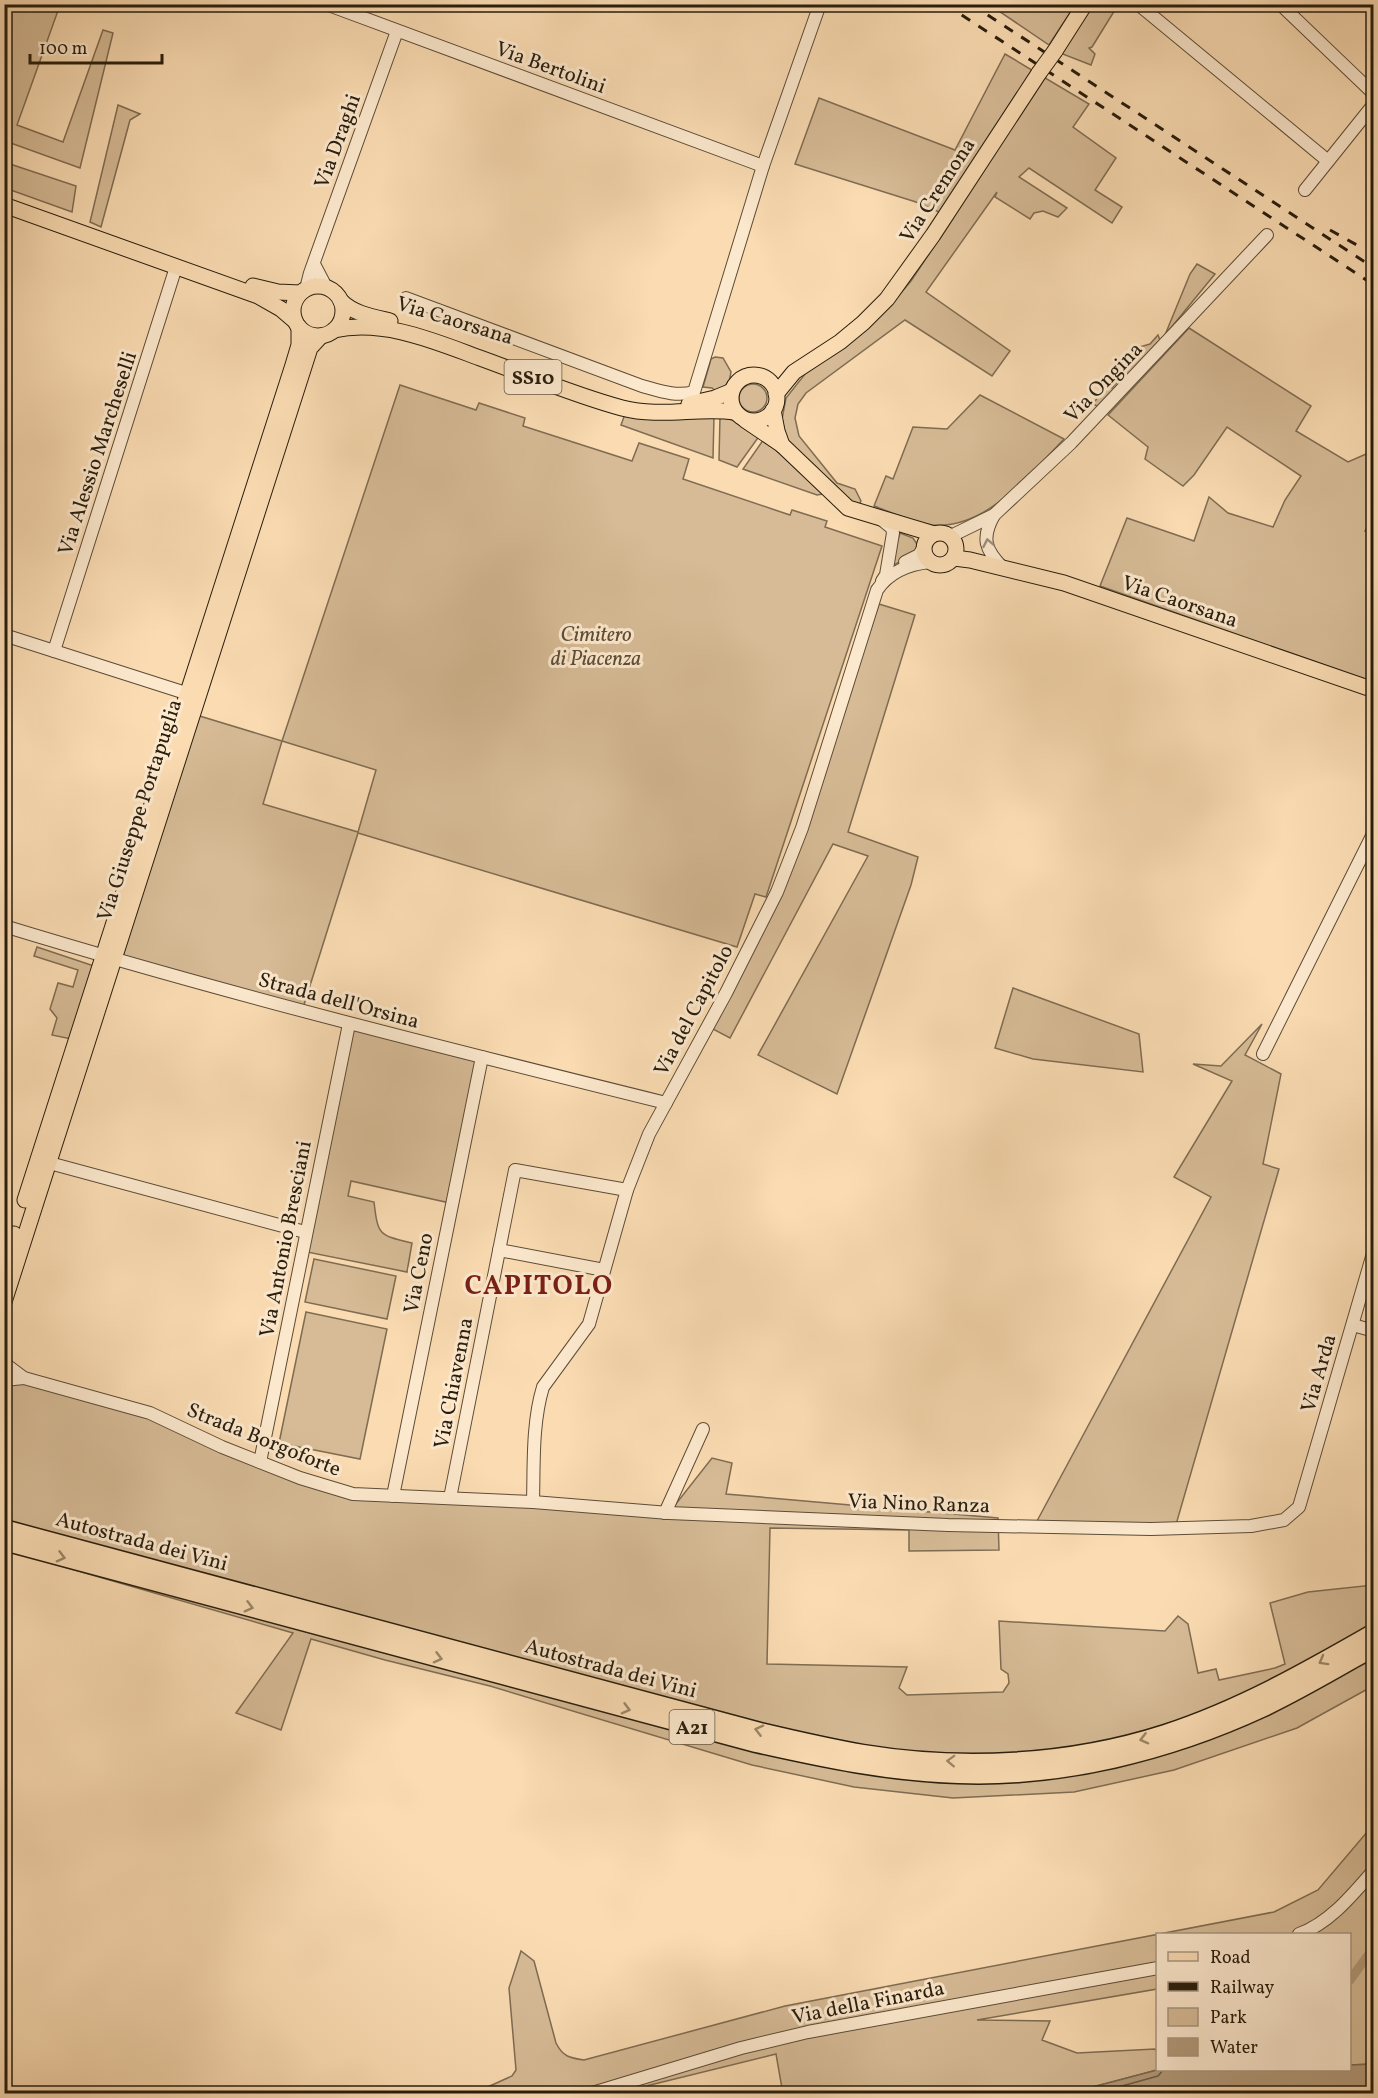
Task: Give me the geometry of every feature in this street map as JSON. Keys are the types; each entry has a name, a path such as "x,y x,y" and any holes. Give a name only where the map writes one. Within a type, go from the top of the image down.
{"highway":[{"name":"Autostrada dei Vini","path":"4,1528 760,1731 863,1753 909,1759 1010,1760 1056,1756 1102,1749 1164,1734 1257,1696 1374,1632"},
{"name":"Autostrada dei Vini","path":"4,1542 756,1744 861,1767 912,1772 959,1775 1010,1774 1111,1760 1168,1746 1263,1709 1374,1648"}],"main road":[{"name":"Via Cremona","path":"794,372 840,342 887,299 933,235 1085,4"},
{"path":"4,195 267,290 284,293 319,286 326,287"},
{"name":"SS10","path":"4,205 264,299 281,309 305,333 328,333"},
{"name":"SS10","path":"326,287 341,301"},
{"path":"297,324 293,306 303,291"},
{"path":"328,333 342,316 341,301"},
{"name":"Via Caorsana","path":"341,301 347,307 362,314 427,329 625,400 658,404 689,404 732,391"},
{"name":"Via Giuseppe Portapuglia","path":"193,695 299,345 297,324"},
{"name":"Via Caorsana","path":"328,333 352,326 365,326 426,338 623,408 660,413 716,410 740,416"},
{"name":"Via Giuseppe Portapuglia","path":"4,1302 43,1161 193,695 310,348 328,333"},
{"name":"SS10","path":"732,391 740,380 747,376 762,377 794,372"},
{"path":"776,394 794,372"},
{"path":"762,377 774,386 776,405 773,410 782,445"},
{"path":"732,391 732,406 740,416 782,445 848,508 887,520 928,541"},
{"name":"SS10","path":"740,416 750,421 764,419 773,410"},
{"path":"944,533 953,539 962,559 946,564 930,562 924,552 928,541 944,533"},
{"name":"Via Caorsana","path":"962,559 1064,584 1374,690"},
{"name":"Via Giuseppe Portapuglia","path":"4,1264 43,1161"}],"street":[{"name":"Via Bertolini","path":"326,4 763,166"},
{"path":"406,298 642,386 682,395 694,392 763,166 820,4"},
{"path":"1138,4 1328,161"},
{"path":"1280,4 1374,94"},
{"name":"Via Draghi","path":"303,291 397,31"},
{"path":"1305,190 1374,104"},
{"name":"Via Ongina","path":"953,539 994,516 1099,416 1267,235"},
{"path":"314,264 326,287"},
{"name":"Via Alessio Marcheselli","path":"54,651 176,267"},
{"path":"994,516 988,526 987,545 992,557 1003,568"},
{"name":"Via del Capitolo","path":"533,1502 540,1398 543,1387 589,1324 627,1190 649,1134 726,993 777,892 802,828 824,752 884,580 893,533 887,520"},
{"path":"884,580 919,555 928,541"},
{"path":"884,580 914,564 930,562"},
{"path":"4,636 193,695"},
{"path":"1263,1054 1374,832"},
{"name":"Strada dell'Orsina","path":"4,926 108,958 349,1024 666,1104"},
{"name":"Via Antonio Bresciani","path":"260,1462 349,1024"},
{"name":"Via Ceno","path":"393,1496 482,1057"},
{"path":"43,1161 305,1232"},
{"name":"Via Chiavenna","path":"450,1498 515,1170 627,1190"},
{"path":"499,1250 604,1270"},
{"name":"Via Arda","path":"1299,1507 1374,1250"},
{"path":"1353,1325 1374,1331"},
{"name":"Strada Borgoforte","path":"4,1363 24,1378"},
{"name":"Strada Borgoforte","path":"4,1380 24,1378 150,1413 222,1447 300,1478 353,1494 533,1502"},
{"path":"666,1513 703,1429"},
{"name":"Via Nino Ranza","path":"533,1502 666,1513 948,1525 1151,1529 1251,1526 1284,1520 1299,1507"},
{"path":"1304,1933 1342,1905 1374,1870"},
{"name":"Via della Finarda","path":"590,2094 741,2048 808,2032 1156,1968"}],"green space":[{"path":"5,4 60,5 17,125 63,142 103,30 113,33 80,168 5,141"},
{"path":"990,5 1075,5 1049,45"},
{"path":"1092,5 1118,5 1092,47 1089,48 1095,54 1091,65 1060,53"},
{"path":"1005,54 1089,104 1073,127 1116,158 1095,190 1122,207 1112,223 1029,168 1019,177 1067,208 1058,217 1043,211 1034,213 1030,219 995,197 997,192 926,292 1010,351 992,376 905,320 806,393 798,404 795,418 799,436 837,483 855,489 861,501 859,505 850,501 787,441 782,419 786,398 805,374 860,335 889,307 911,281 953,218 916,202 795,164 819,98 955,150"},
{"path":"118,105 140,114 130,120 101,227 90,222"},
{"path":"4,162 76,186 72,212 5,188"},
{"path":"1197,264 1215,274 1165,335 1190,274"},
{"path":"1189,328 1311,406 1296,431 1348,462 1373,451 1373,516 1365,531 1374,534 1374,676 1372,682 1100,586 1127,518 1194,541 1209,497 1228,513 1273,527 1285,500 1301,476 1227,427 1194,475 1183,486 1145,459 1148,447 1108,415"},
{"path":"1158,335 1160,340 1099,407 1093,404 1107,384 1112,388 1142,353 1136,348 1150,344"},
{"path":"723,358 731,372 728,388 719,394 712,388 703,387 711,359"},
{"path":"753,384 763,388 767,398 763,408 753,412 743,408 739,398 743,388"},
{"name":"Cimitero di Piacenza","path":"400,385 476,410 479,403 525,418 523,426 632,461 639,443 689,459 683,479 790,515 792,510 827,521 825,527 882,546 766,897 755,894 737,947 358,833 302,1011 115,960 193,714 282,741","holes":["282,741 376,770 358,832 263,804"]},
{"path":"980,395 1064,439 1006,497 971,519 952,524 932,525 910,520 874,506 886,476 893,479 913,427 947,429"},
{"path":"625,414 714,416 713,458 621,425"},
{"path":"720,417 741,422 760,435 737,467 719,460"},
{"path":"764,439 823,494 817,495 743,469"},
{"path":"900,533 913,538 919,547 915,553 889,568"},
{"path":"879,604 915,615 848,832 918,857 911,885 837,1094 758,1055 868,856 833,844 730,1038 709,1027 803,832"},
{"path":"37,947 94,966 71,1039 52,1035 57,1018 50,1009 58,983 73,987 78,970 34,956"},
{"path":"1013,988 1139,1034 1143,1072 1033,1059 995,1048"},
{"path":"1262,1024 1245,1055 1281,1074 1263,1164 1279,1169 1175,1528 1037,1521 1211,1197 1174,1177 1232,1081 1193,1064 1221,1066"},
{"path":"349,1025 482,1057 450,1203 351,1181 348,1196 374,1202 377,1222 382,1232 393,1238 412,1243 407,1272 302,1251"},
{"path":"314,1259 396,1276 387,1319 305,1302"},
{"path":"306,1312 387,1329 360,1459 279,1443"},
{"path":"4,1355 12,1367 49,1386 149,1412 354,1494 668,1514 712,1458 732,1463 726,1494 998,1518 999,1550 909,1551 909,1530 770,1528 767,1664 907,1667 899,1688 907,1695 1003,1692 1009,1683 1008,1674 1001,1669 999,1621 1165,1631 1178,1616 1188,1624 1198,1673 1216,1669 1219,1680 1285,1664 1270,1603 1308,1592 1373,1585 1373,1686 1297,1728 1174,1770 1074,1792 953,1798 854,1787 752,1765 490,1686 311,1639 281,1730 236,1713 293,1633 5,1550"},
{"path":"1373,1825 1373,2064 1351,2065 1351,1933 1165,1933 1274,1912 1318,1890"},
{"path":"1156,1934 1156,1989 977,2020 1050,2021 1042,2040 1077,2053 1156,2050 1156,2071 1070,2093 783,2094 776,2054 618,2093 472,2094 512,2076 516,2070 509,1988 521,1951 534,1961 556,2043 567,2056 584,2060 785,2006"}],"water":[{"path":"1373,2064 1373,2093 1070,2093 1156,2070 1351,2071 1351,2065"}],"waterway":[{"path":"1351,1979 1374,1947"}],"railway":[{"path":"945,4 1374,285"},
{"path":"971,4 1374,268"},
{"path":"1330,230 1364,249"}],"district":[{"name":"CAPITOLO","path":"539,1285"}]}
